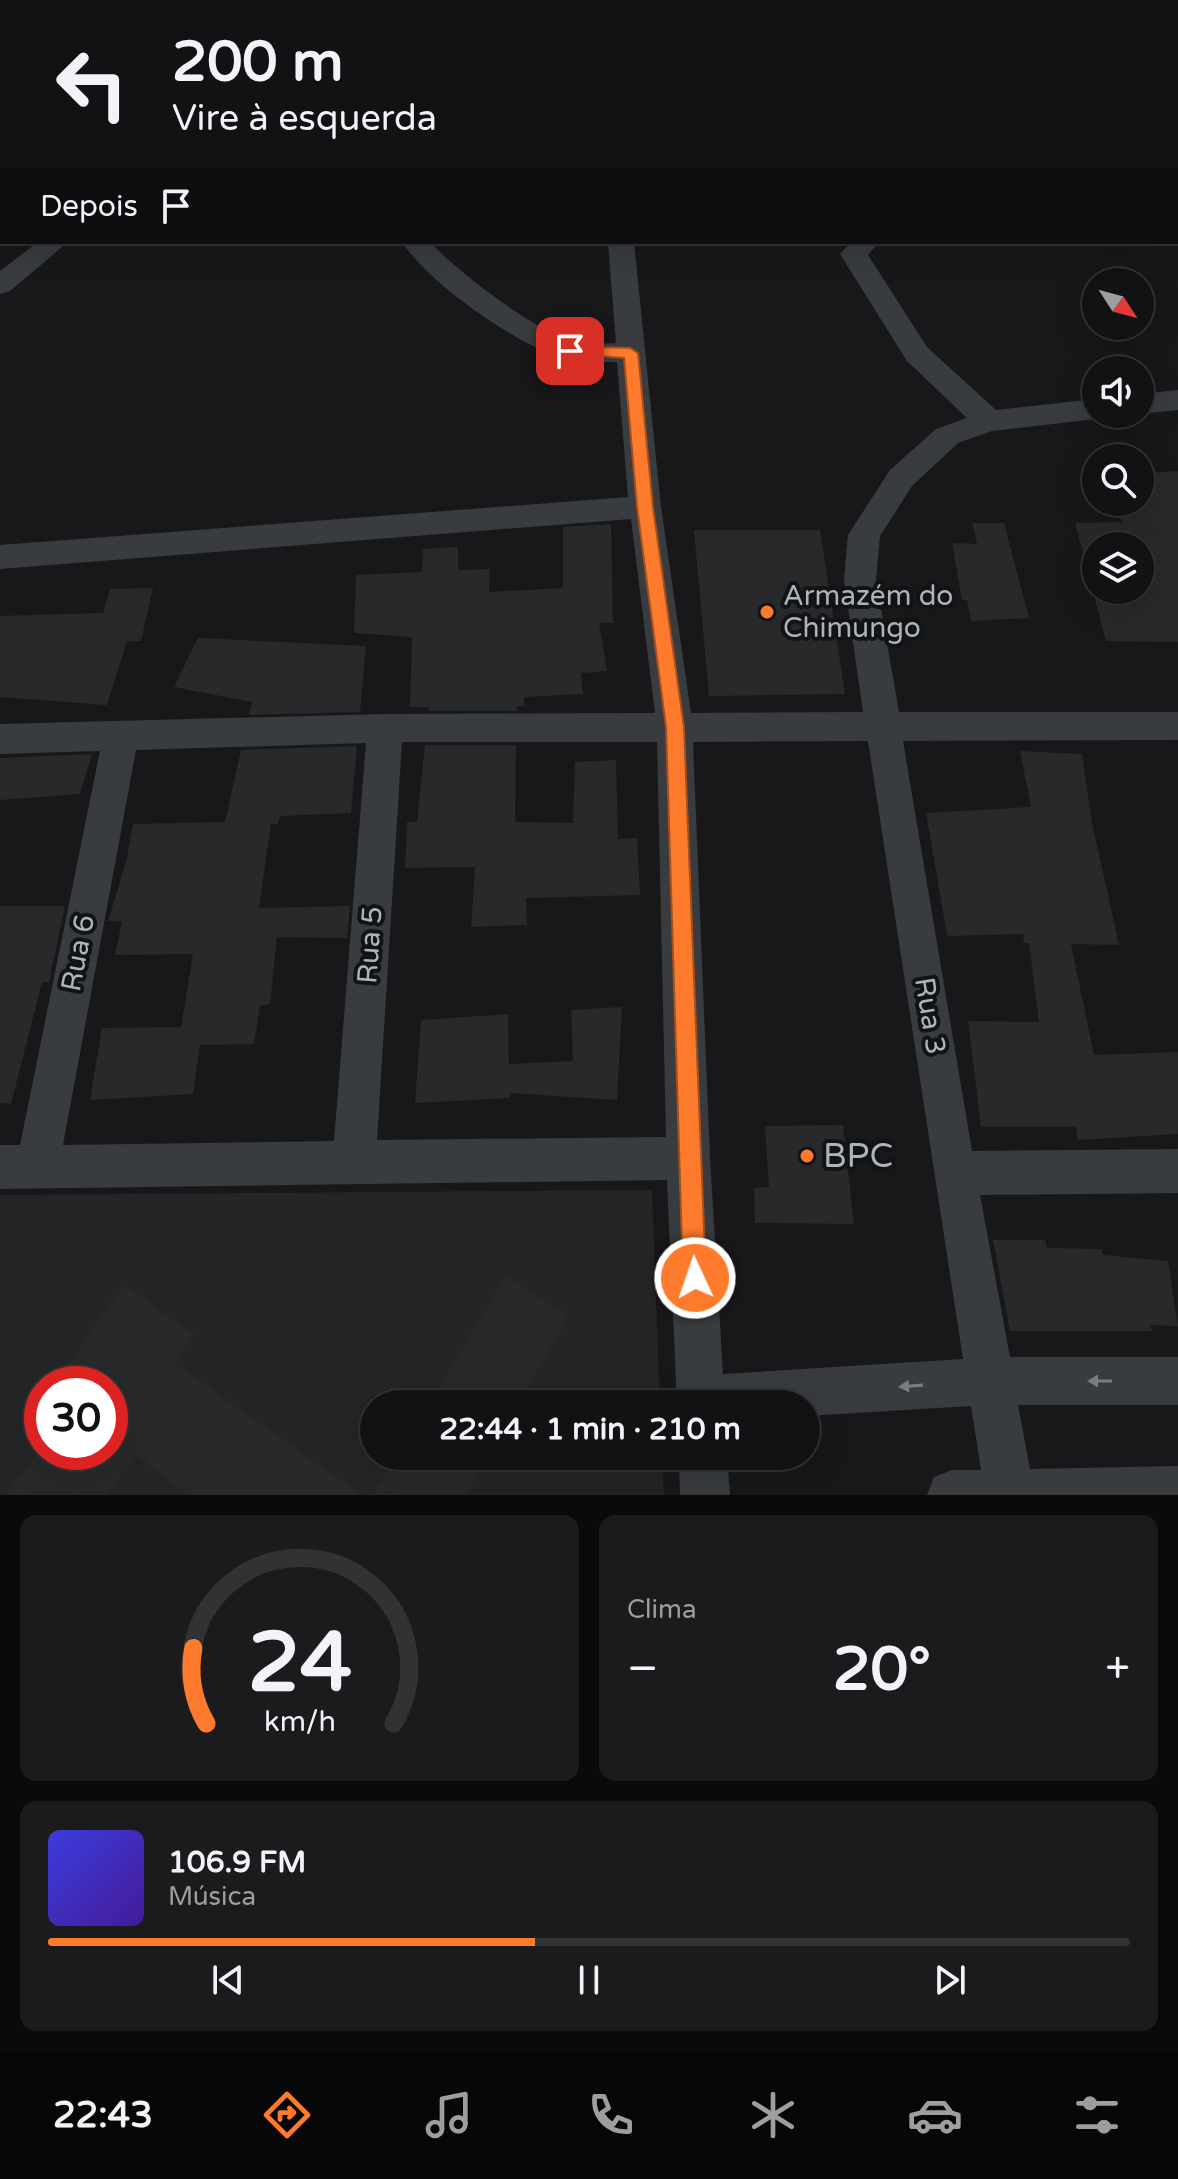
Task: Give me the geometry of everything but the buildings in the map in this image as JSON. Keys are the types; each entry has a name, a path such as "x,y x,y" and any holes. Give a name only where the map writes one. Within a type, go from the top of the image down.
{"street":[{"path":"0,285 52,244"},
{"path":"417,244 441,268 549,344 570,351 630,353"},
{"path":"621,244 645,507 675,727 688,1158 700,1390"},
{"path":"864,244 854,254 917,354 989,421 1082,411"},
{"path":"1154,403 1178,400"},
{"name":"Rua 3","path":"989,421 947,436 901,478 864,535 860,580 954,1173 1010,1494"},
{"path":"0,557 645,507"},
{"path":"0,739 120,738 385,728 885,730 1178,726"},
{"name":"Rua 5","path":"354,1162 385,728"},
{"name":"Rua 6","path":"18,1167 120,738"},
{"path":"18,1167 688,1158"},
{"path":"954,1173 1178,1171"},
{"path":"820,1393 989,1381 1178,1381"},
{"path":"704,1470 705,1495"},
{"path":"952,1495 1178,1491"}],"shaded area":[{"path":"652,1190 659,1390 360,1390 360,1470 663,1470 664,1495 0,1495 0,1195"}],"place":[{"name":"Armazém do Chimungo","path":"767,612"},
{"name":"BPC","path":"807,1156"}],"route":[{"path":"570,351 630,353 645,507 675,727 688,1158 695,1278"}]}
